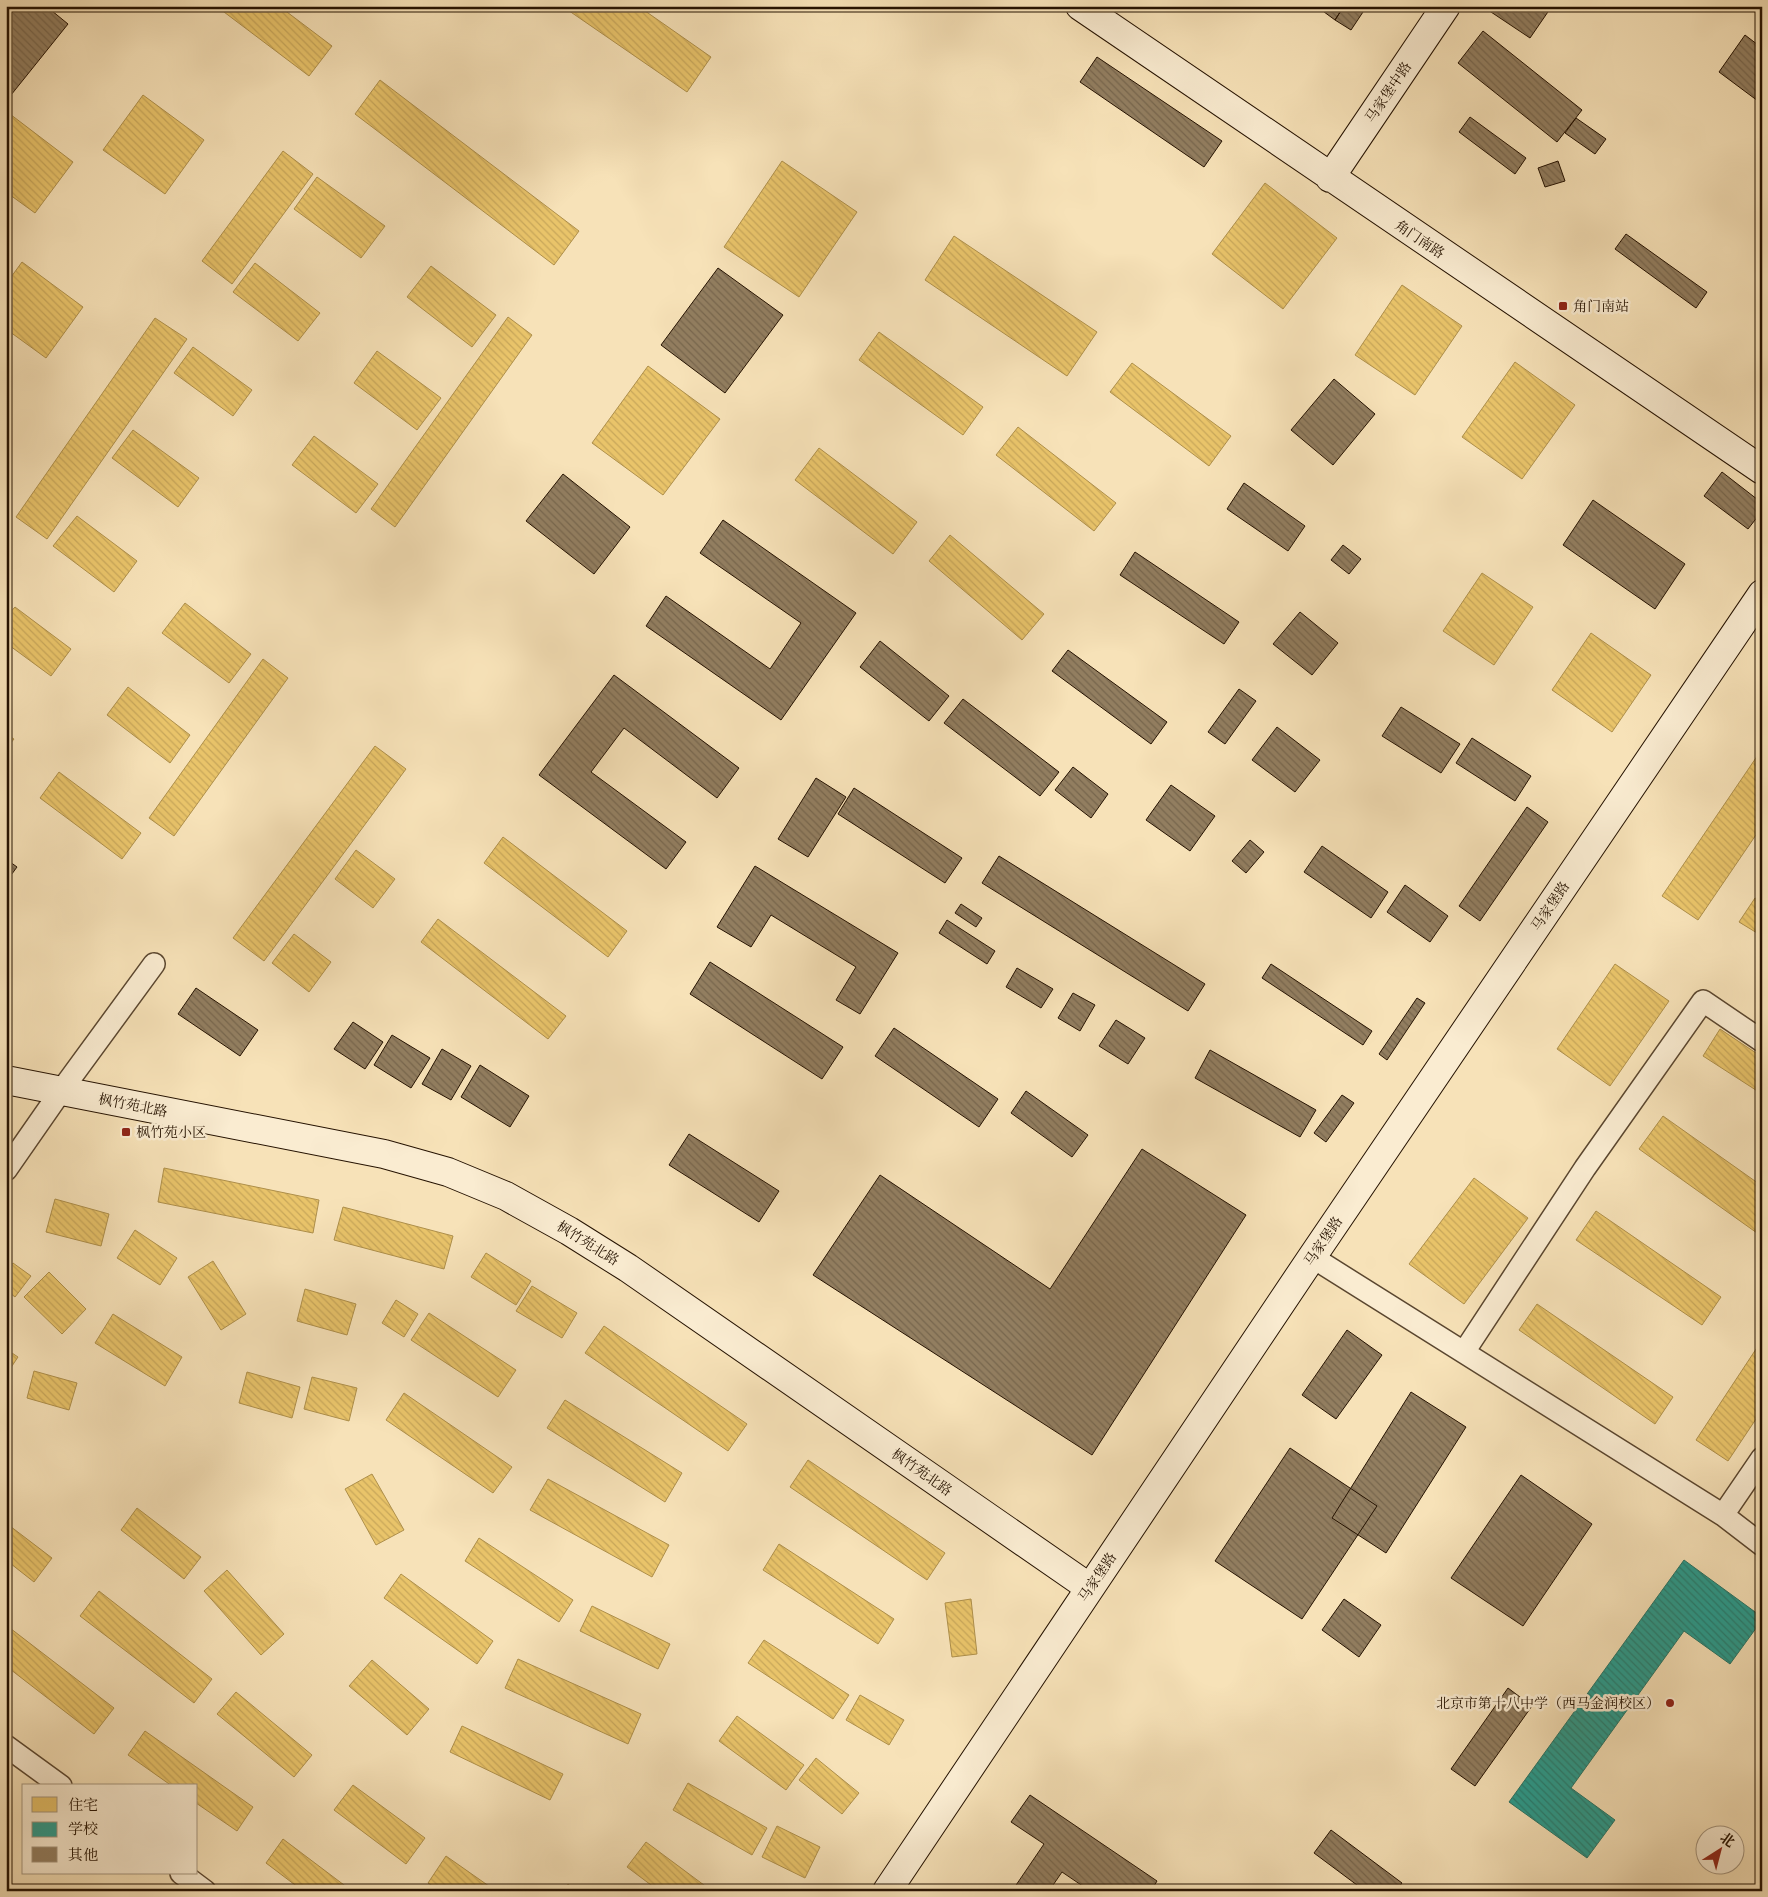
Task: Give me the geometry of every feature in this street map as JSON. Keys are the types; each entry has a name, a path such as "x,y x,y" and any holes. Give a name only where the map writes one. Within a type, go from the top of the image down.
{"street":[{"name":"角门南路","path":"1080,6 1330,178 1762,470"},
{"name":"马家堡中路","path":"1330,178 1446,6"},
{"name":"马家堡路","path":"887,1891 1312,1257 1762,594"},
{"path":"6,1170 60,1091 154,964"},
{"path":"1464,1352 1585,1168 1703,1001 1762,1040"},
{"name":"枫竹苑北路","path":"6,1080 384,1154 448,1172 506,1196 569,1231 628,1268 1090,1588"},
{"path":"1312,1257 1723,1515 1762,1545"},
{"path":"1723,1515 1762,1458"},
{"path":"6,1746 58,1784"},
{"path":"182,1874 206,1891"}],"building: 住宅":[{"path":"216,6 279,6 332,46 309,76"},
{"path":"562,6 638,6 711,57 687,92"},
{"path":"380,80 579,231 554,265 355,114"},
{"path":"143,95 204,140 165,194 103,150"},
{"path":"6,111 73,162 35,213 6,192"},
{"path":"283,151 313,174 232,284 202,261"},
{"path":"782,161 857,212 799,297 724,247"},
{"path":"317,177 385,226 361,258 294,209"},
{"path":"1265,183 1337,238 1283,309 1212,254"},
{"path":"954,236 1097,332 1067,376 925,280"},
{"path":"22,262 83,307 46,358 6,329 6,284"},
{"path":"255,263 320,313 298,341 233,292"},
{"path":"431,266 496,315 472,347 407,297"},
{"path":"1402,285 1462,326 1415,395 1355,355"},
{"path":"508,317 532,335 395,527 371,509"},
{"path":"155,318 187,339 47,539 16,517"},
{"path":"879,332 983,407 963,435 859,360"},
{"path":"193,347 252,390 233,416 174,373"},
{"path":"377,351 441,398 417,430 354,383"},
{"path":"1515,362 1575,405 1522,479 1462,437"},
{"path":"1132,363 1231,436 1209,466 1110,392"},
{"path":"648,366 720,419 663,495 592,443"},
{"path":"1018,427 1116,503 1094,531 996,455"},
{"path":"133,430 199,478 178,507 112,458"},
{"path":"314,436 378,484 356,513 292,465"},
{"path":"819,448 917,522 893,554 795,480"},
{"path":"77,516 137,561 114,592 53,546"},
{"path":"950,535 1044,614 1022,640 929,561"},
{"path":"1482,573 1533,607 1494,665 1443,631"},
{"path":"185,603 251,654 229,683 162,633"},
{"path":"15,607 71,649 51,676 6,643 6,617"},
{"path":"1591,633 1651,675 1612,732 1552,690"},
{"path":"263,659 288,678 174,836 149,818"},
{"path":"128,687 190,735 170,763 107,715"},
{"path":"6,734 14,739 6,749"},
{"path":"375,746 406,769 264,961 233,938"},
{"path":"1762,749 1762,826 1698,920 1662,896"},
{"path":"59,772 141,833 122,859 40,798"},
{"path":"503,837 627,931 608,957 484,863"},
{"path":"356,850 395,879 373,908 335,879"},
{"path":"1755,898 1762,902 1762,936 1739,922"},
{"path":"438,919 566,1016 548,1039 421,942"},
{"path":"294,934 331,962 309,992 272,963"},
{"path":"1615,964 1669,1001 1610,1086 1557,1049"},
{"path":"1720,1029 1762,1057 1762,1094 1703,1056"},
{"path":"1663,1116 1762,1186 1762,1226 1757,1233 1639,1149"},
{"path":"164,1168 319,1200 313,1233 158,1202"},
{"path":"1474,1178 1528,1218 1464,1304 1409,1264"},
{"path":"55,1199 109,1214 101,1246 46,1232"},
{"path":"343,1207 453,1236 444,1269 334,1240"},
{"path":"1596,1211 1721,1297 1702,1325 1576,1240"},
{"path":"135,1230 177,1258 160,1285 117,1258"},
{"path":"486,1253 531,1281 516,1305 471,1277"},
{"path":"213,1261 246,1314 221,1330 188,1277"},
{"path":"13,1263 31,1276 15,1297 6,1290 6,1271"},
{"path":"49,1272 86,1309 62,1334 24,1297"},
{"path":"532,1286 577,1313 562,1338 516,1311"},
{"path":"305,1289 356,1304 347,1335 297,1321"},
{"path":"396,1300 418,1314 404,1337 382,1323"},
{"path":"1537,1304 1673,1397 1655,1424 1519,1330"},
{"path":"429,1313 516,1370 498,1397 411,1340"},
{"path":"113,1314 182,1357 165,1386 95,1343"},
{"path":"604,1326 747,1424 728,1451 585,1353"},
{"path":"1762,1340 1762,1410 1728,1461 1696,1440"},
{"path":"6,1349 18,1357 6,1375"},
{"path":"34,1371 77,1383 69,1410 27,1398"},
{"path":"247,1372 300,1387 292,1418 239,1403"},
{"path":"312,1377 357,1388 349,1421 304,1409"},
{"path":"404,1393 512,1467 493,1493 386,1420"},
{"path":"565,1400 682,1473 665,1502 547,1428"},
{"path":"808,1460 945,1553 927,1580 790,1487"},
{"path":"372,1474 404,1530 376,1545 345,1489"},
{"path":"548,1479 669,1545 652,1577 530,1510"},
{"path":"137,1508 201,1557 184,1579 121,1530"},
{"path":"6,1523 52,1558 34,1582 6,1560"},
{"path":"479,1538 573,1600 559,1622 465,1561"},
{"path":"779,1544 894,1619 878,1644 763,1570"},
{"path":"227,1570 284,1634 261,1655 204,1591"},
{"path":"401,1574 493,1641 477,1664 384,1598"},
{"path":"99,1591 212,1679 194,1703 80,1616"},
{"path":"971,1599 977,1654 952,1657 945,1603"},
{"path":"592,1606 670,1644 658,1669 580,1631"},
{"path":"6,1625 114,1708 94,1734 6,1666"},
{"path":"764,1640 849,1695 833,1719 748,1663"},
{"path":"518,1659 641,1714 628,1744 505,1688"},
{"path":"372,1660 429,1709 407,1735 349,1686"},
{"path":"236,1692 312,1755 294,1777 217,1714"},
{"path":"860,1695 904,1720 889,1745 846,1720"},
{"path":"737,1716 804,1765 786,1790 719,1741"},
{"path":"462,1726 563,1774 550,1800 450,1752"},
{"path":"145,1731 253,1807 237,1831 198,1804 198,1784 169,1784 128,1755"},
{"path":"816,1758 859,1793 842,1814 799,1780"},
{"path":"688,1783 767,1828 752,1855 673,1810"},
{"path":"353,1785 425,1838 406,1864 334,1810"},
{"path":"777,1826 820,1847 805,1878 762,1857"},
{"path":"283,1839 352,1891 303,1891 266,1863"},
{"path":"646,1842 712,1891 659,1891 627,1867"},
{"path":"446,1856 496,1891 440,1891 428,1883"},
{"path":"568,1884 576,1891 563,1891"}],"building: 学校":[{"path":"1684,1560 1762,1617 1762,1620 1730,1664 1684,1631 1571,1788 1615,1820 1587,1858 1509,1802"}],"building: 其他":[{"path":"10,6 46,6 68,24 11,95 6,91 6,11"},
{"path":"1316,6 1344,6 1335,20"},
{"path":"1344,6 1367,6 1351,30 1335,20"},
{"path":"1486,6 1552,6 1530,38 1485,8"},
{"path":"1483,31 1582,110 1557,142 1458,63"},
{"path":"1745,35 1762,48 1762,104 1719,72"},
{"path":"1097,57 1222,141 1204,167 1080,82"},
{"path":"1470,117 1526,158 1515,174 1459,132"},
{"path":"1576,118 1606,139 1595,154 1565,133"},
{"path":"1558,161 1565,181 1545,187 1538,168"},
{"path":"1626,234 1707,292 1696,308 1615,249"},
{"path":"718,268 783,315 725,393 661,345"},
{"path":"1334,379 1375,414 1333,465 1291,430"},
{"path":"1722,472 1762,503 1762,511 1748,529 1704,496"},
{"path":"563,474 630,527 594,574 526,521"},
{"path":"1244,483 1305,526 1288,551 1227,509"},
{"path":"1593,500 1685,564 1655,609 1563,545"},
{"path":"723,520 856,613 781,720 646,626 666,596 770,669 801,623 700,553"},
{"path":"1343,545 1361,559 1349,574 1331,560"},
{"path":"1135,552 1239,622 1224,644 1120,575"},
{"path":"1300,612 1338,643 1312,675 1273,644"},
{"path":"880,641 949,696 929,721 860,667"},
{"path":"1068,650 1167,722 1151,744 1052,671"},
{"path":"614,675 739,768 717,798 624,728 591,772 686,842 666,869 539,775"},
{"path":"1239,689 1256,701 1225,744 1208,732"},
{"path":"963,699 1059,772 1040,796 944,723"},
{"path":"1401,707 1460,744 1441,773 1382,736"},
{"path":"1277,727 1320,760 1295,792 1252,760"},
{"path":"1472,738 1531,776 1515,801 1456,763"},
{"path":"1073,767 1108,794 1091,818 1055,790"},
{"path":"816,778 846,797 808,857 778,839"},
{"path":"1171,785 1215,816 1190,851 1146,820"},
{"path":"854,788 962,858 945,883 838,814"},
{"path":"1527,807 1548,822 1480,921 1459,906"},
{"path":"1250,840 1264,852 1246,873 1232,861"},
{"path":"1322,846 1388,892 1371,918 1304,872"},
{"path":"999,856 1205,984 1188,1011 982,883"},
{"path":"6,859 17,867 6,882"},
{"path":"755,866 898,953 860,1014 836,1000 856,967 771,915 751,947 717,927"},
{"path":"1405,885 1448,916 1430,942 1387,912"},
{"path":"961,904 982,918 976,927 955,913"},
{"path":"947,920 995,951 987,964 939,933"},
{"path":"710,962 843,1047 822,1079 690,994"},
{"path":"1271,964 1372,1031 1363,1045 1262,978"},
{"path":"1017,968 1053,989 1041,1008 1006,987"},
{"path":"196,988 258,1030 240,1056 178,1014"},
{"path":"1073,993 1095,1005 1080,1031 1058,1018"},
{"path":"1417,998 1425,1003 1387,1060 1379,1054"},
{"path":"1116,1020 1145,1038 1128,1064 1099,1046"},
{"path":"353,1022 383,1042 365,1069 334,1049"},
{"path":"894,1028 998,1099 979,1127 875,1056"},
{"path":"392,1035 430,1058 411,1088 374,1065"},
{"path":"442,1049 471,1066 451,1100 422,1084"},
{"path":"1210,1050 1316,1110 1300,1137 1195,1078"},
{"path":"480,1065 529,1096 510,1127 461,1097"},
{"path":"1026,1091 1088,1135 1072,1157 1011,1113"},
{"path":"1342,1095 1354,1103 1326,1142 1314,1133"},
{"path":"689,1134 779,1191 759,1222 669,1165"},
{"path":"1142,1149 1246,1215 1092,1455 813,1275 880,1175 1050,1289"},
{"path":"1347,1330 1382,1355 1336,1419 1302,1395"},
{"path":"1411,1392 1466,1427 1386,1553 1332,1518"},
{"path":"1290,1448 1377,1506 1302,1619 1215,1561"},
{"path":"1521,1475 1592,1524 1523,1626 1451,1578"},
{"path":"1344,1599 1381,1625 1359,1657 1322,1630"},
{"path":"1508,1688 1532,1706 1475,1786 1451,1769"},
{"path":"1030,1795 1157,1881 1151,1891 1090,1891 1062,1872 1049,1891 1012,1891 1044,1844 1011,1822"},
{"path":"1331,1830 1402,1883 1396,1891 1365,1891 1314,1853"}],"place":[{"name":"角门南站","path":"1563,306"},
{"name":"枫竹苑小区","path":"126,1132"},
{"name":"北京市第十八中学（西马金润校区）","path":"1670,1703"}]}
